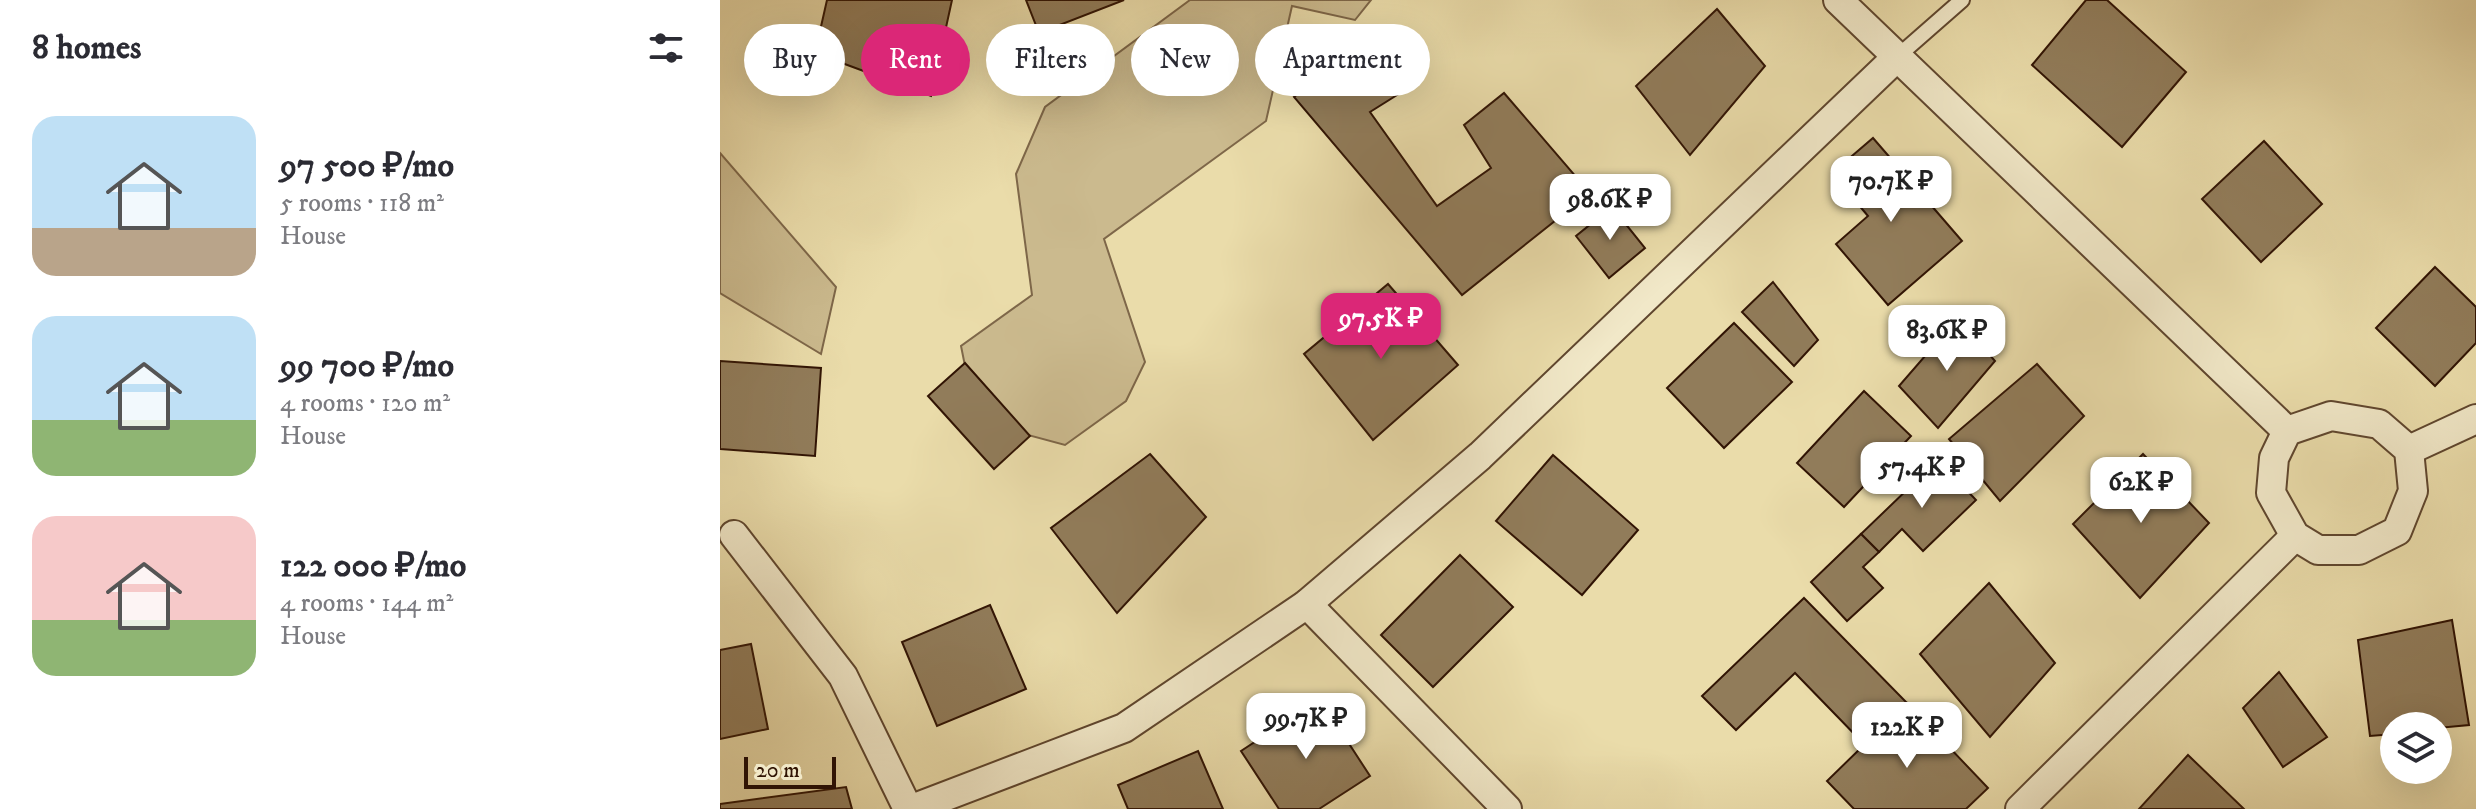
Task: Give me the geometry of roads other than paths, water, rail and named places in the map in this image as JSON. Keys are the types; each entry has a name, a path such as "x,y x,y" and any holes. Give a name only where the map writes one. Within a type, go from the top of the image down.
{"street":[{"path":"1838,0 2287,431"},
{"path":"734,535 843,676 910,809 1124,728 1307,604 1480,456 1897,57"},
{"path":"2331,416 2379,424 2409,450 2413,491 2397,531 2359,550 2318,550 2295,536 2271,493 2274,458 2287,431 2331,416"},
{"path":"2409,450 2470,430"},
{"path":"2020,809 2295,536"},
{"path":"1307,604 1507,809"}],"lane":[{"path":"1897,57 1962,0"}]}
